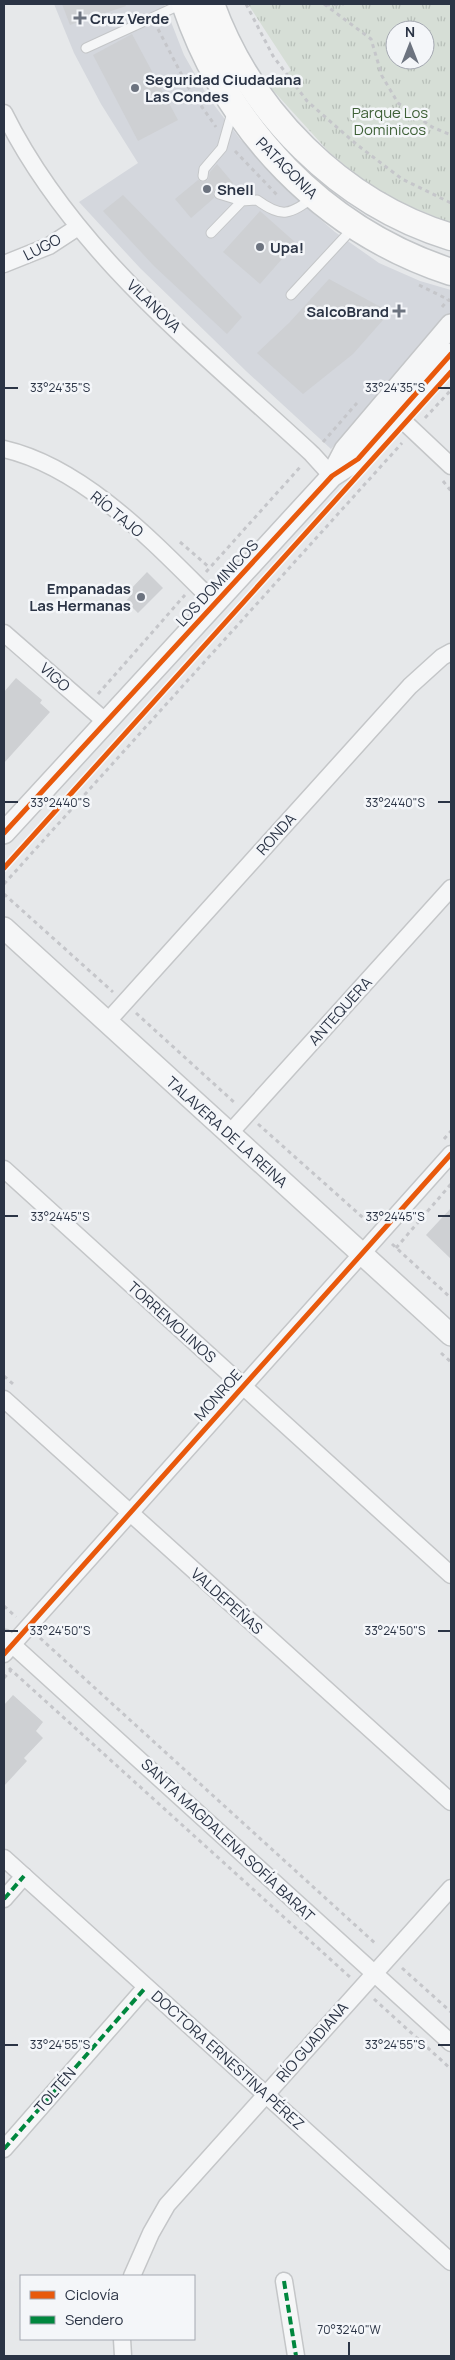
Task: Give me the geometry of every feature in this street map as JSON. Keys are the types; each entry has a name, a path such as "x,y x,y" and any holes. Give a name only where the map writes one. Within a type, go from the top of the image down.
{"main road":[{"name":"PATAGONIA","path":"183,4 209,64 233,106 276,161 314,197 355,226 401,252 451,272"},
{"name":"PATAGONIA","path":"211,4 225,38 247,78 274,115 305,149 340,179 378,205 405,219 451,237"}],"street":[{"name":"VILANOVA","path":"4,113 33,165 78,227 146,300 312,454 332,476"},
{"name":"LUGO","path":"4,264 49,246 78,227"},
{"name":"LOS DOMINICOS","path":"332,476 345,450 451,325"},
{"name":"LOS DOMINICOS","path":"4,833 332,476 358,458 398,416 451,354"},
{"path":"398,416 451,466"},
{"name":"RÍO TAJO","path":"4,449 45,464 94,494 157,546 215,603"},
{"name":"VIGO","path":"4,632 106,722"},
{"name":"RONDA","path":"107,1022 410,686 442,656 451,652"},
{"name":"ANTEQUERA","path":"229,1134 451,888"},
{"name":"TALAVERA DE LA REINA","path":"4,928 451,1335"},
{"name":"MONROE","path":"6,1645 27,1627 451,1154"},
{"name":"TORREMOLINOS","path":"4,1169 451,1575"},
{"name":"VALDEPEÑAS","path":"4,1399 451,1802"},
{"name":"SANTA MAGDALENA SOFÍA BARAT","path":"6,1645 451,2043"},
{"name":"DOCTORA ERNESTINA PÉREZ","path":"4,1858 451,2262"},
{"path":"4,1899 24,1876"},
{"name":"RÍO GUADIANA","path":"132,2275 151,2233 167,2205 451,1888"},
{"name":"TOLTÉN","path":"4,2148 146,1986"},
{"path":"284,2282 296,2356"},
{"path":"122,2340 123,2356"}],"lane":[{"path":"86,48 183,4"},
{"path":"203,176 204,169 222,148 233,106"},
{"path":"219,194 242,201 257,200 270,210 284,214 294,211 314,197"},
{"path":"211,233 242,201"},
{"path":"291,295 355,226"}],"path":[{"path":"246,4 273,56 308,101 356,144 402,179 451,203"},
{"path":"325,5 344,4"},
{"path":"325,5 371,39 382,76 398,103 432,127 451,135"},
{"path":"4,884 451,390"},
{"path":"4,894 451,1298"},
{"path":"396,1248 451,1184"},
{"path":"4,1606 451,2012"},
{"path":"4,1664 451,2069"}],"shaded area":[{"path":"54,4 164,4 184,55 208,97 240,139 294,197 335,232 379,263 420,281 451,290 451,314 331,449 246,371 140,268 79,202 138,163 101,104 74,53"}],"green space":[{"name":"Parque Los Dominicos","path":"248,4 451,4 451,223 380,194 329,152 270,87 291,70"}],"building":[{"name":"Cruz Verde","path":"62,4 125,4 126,6 70,25"},
{"name":"Seguridad Ciudadana Las Condes","path":"132,34 178,120 138,141 93,55"},
{"name":"Shell","path":"217,164 233,183 225,189 215,189 213,193 214,198 191,218 175,199 198,180 203,182 208,180 210,172"},
{"path":"123,195 242,317 227,334 154,266 103,211"},
{"name":"Upa!","path":"260,211 296,243 260,284 223,252"},
{"path":"329,279 390,312 353,354 303,394 257,353 289,323"},
{"name":"Empanadas Las Hermanas","path":"147,572 163,588 138,613 126,601 132,594 129,591"},
{"path":"16,678 42,700 40,703 50,712 4,763 4,692"},
{"path":"451,1208 451,1259 426,1235"},
{"path":"13,1695 43,1722 36,1731 43,1738 24,1758 27,1761 4,1786 4,1705"}],"marked path":[{"path":"4,1899 24,1876"},
{"path":"4,2149 146,1987"},
{"path":"284,2281 296,2356"}],"cycle path":[{"path":"4,833 332,476 358,459 451,354"},
{"path":"4,868 451,372"},
{"path":"4,1654 451,1154"}],"place":[{"name":"Cruz Verde","path":"80,18"},
{"name":"Seguridad Ciudadana Las Condes","path":"135,88"},
{"name":"Shell","path":"207,189"},
{"name":"Upa!","path":"260,247"},
{"name":"SalcoBrand","path":"399,311"},
{"name":"Empanadas Las Hermanas","path":"141,597"}]}
